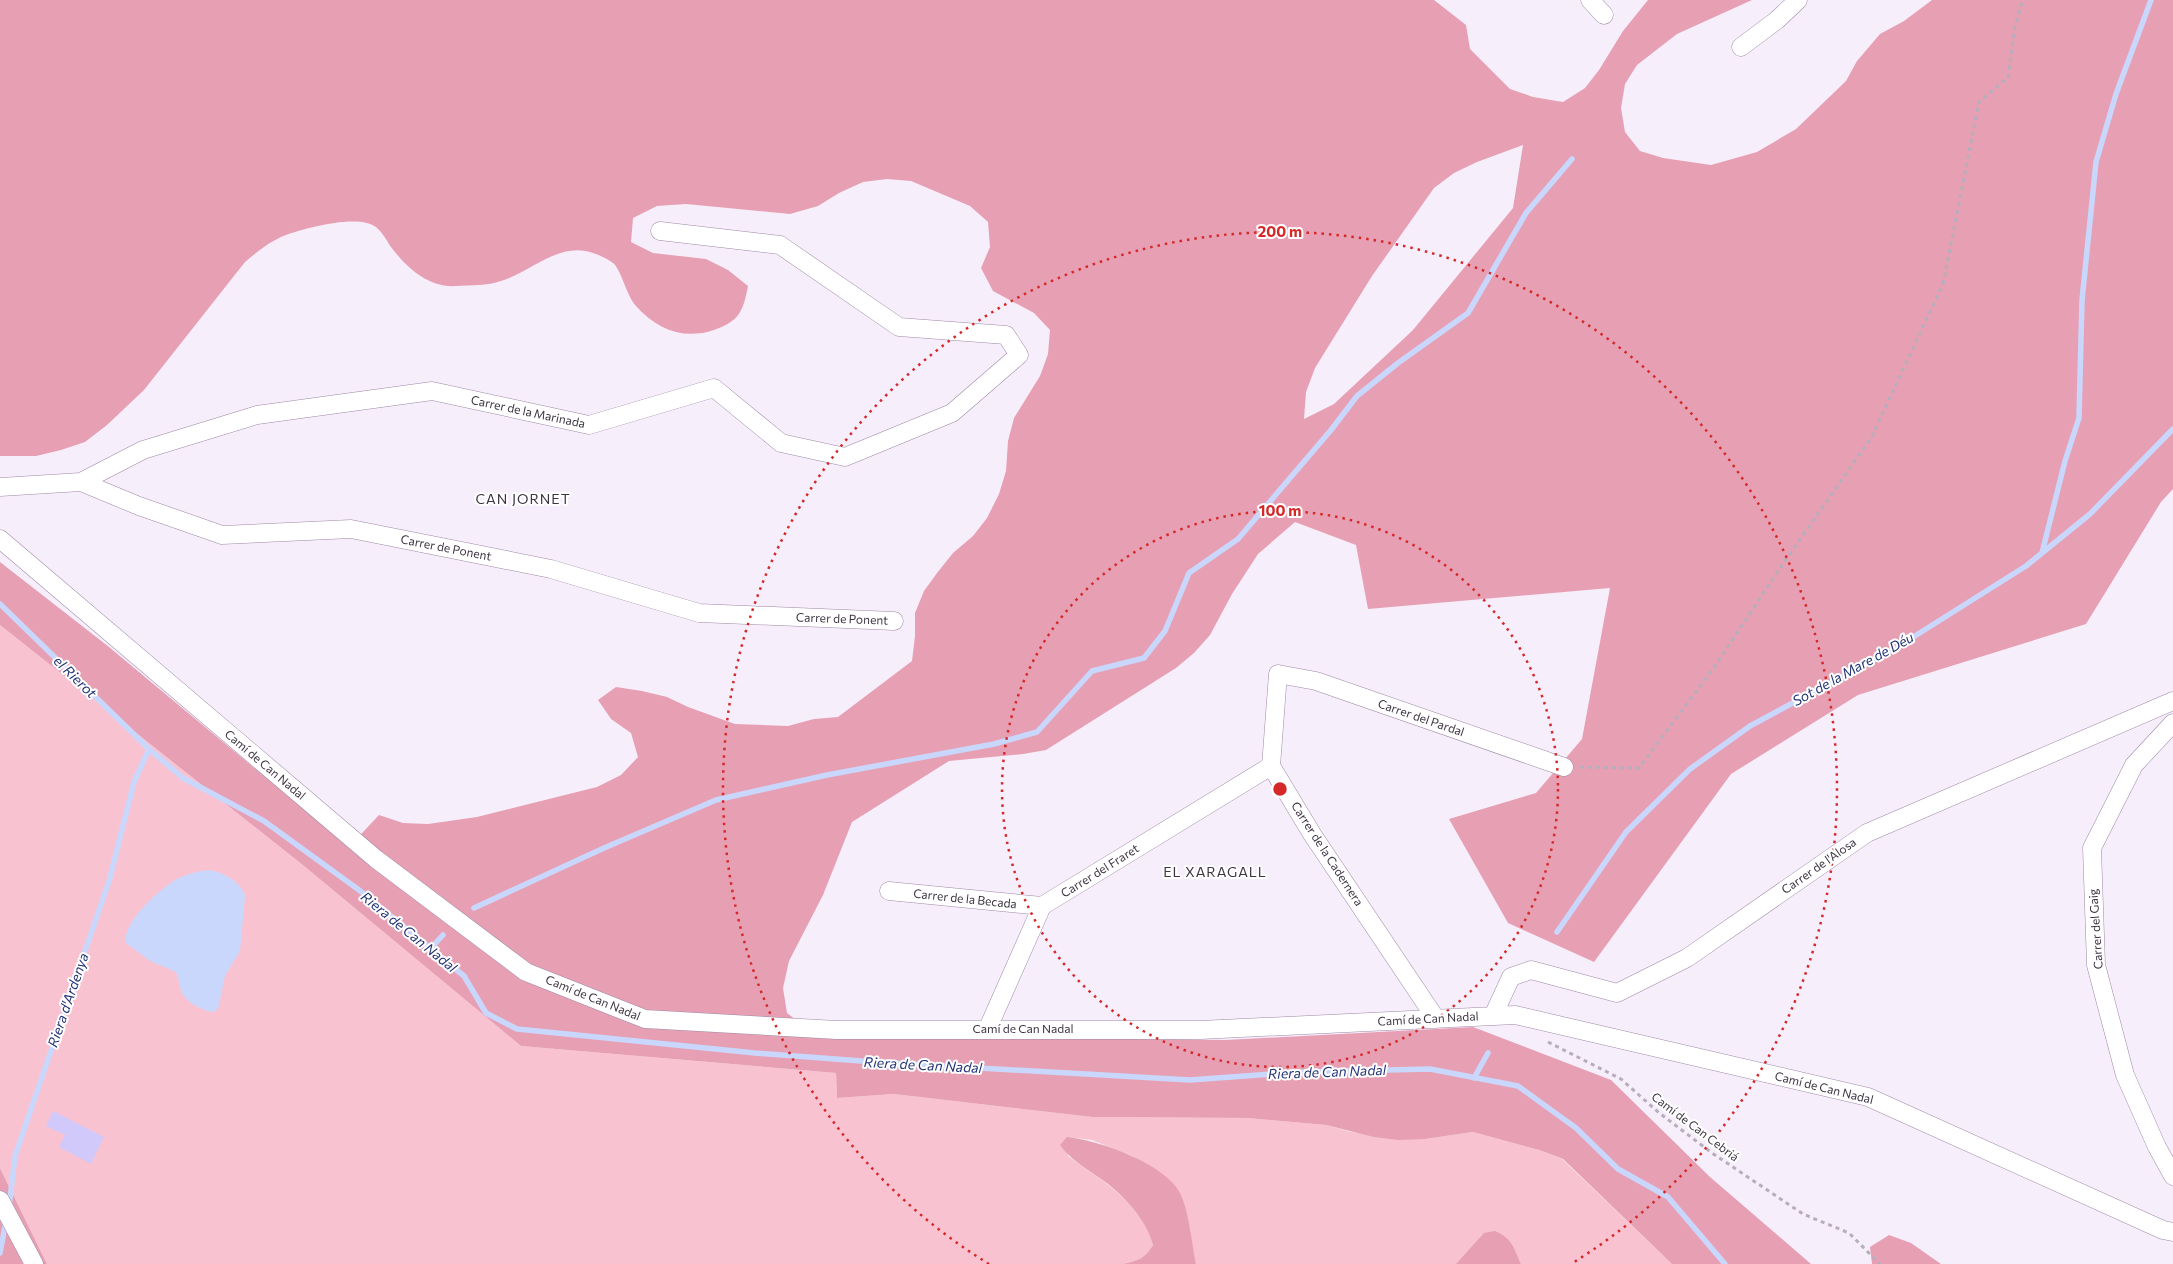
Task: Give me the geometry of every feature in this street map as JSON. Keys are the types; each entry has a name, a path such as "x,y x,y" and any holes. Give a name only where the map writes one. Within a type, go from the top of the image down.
{"street":[{"path":"1590,0 1604,16"},
{"path":"1741,47 1798,0"},
{"name":"Carrer de la Marinada","path":"80,482 144,450 257,415 432,391 589,425 714,388 780,443 846,457 952,413 1019,355 1006,335 899,327 780,245 660,231"},
{"name":"Carrer de Ponent","path":"0,488 80,482 139,506 222,535 352,529 551,569 699,613 894,621"},
{"name":"Camí de Can Nadal","path":"0,539 376,859 526,972 645,1019 837,1030 988,1028 1200,1030 1515,1015 1868,1097 2163,1230 2173,1232"},
{"name":"Carrer del Pardal","path":"1271,766 1278,674 1316,681 1564,767"},
{"name":"Carrer de l'Alosa","path":"1493,1016 1511,977 1531,970 1617,993 1687,958 1867,833 2173,701"},
{"name":"Carrer del Gaig","path":"2173,723 2134,765 2092,848 2096,965 2126,1075 2157,1147 2173,1176"},
{"name":"Carrer del Fraret","path":"1042,906 1271,766"},
{"name":"Carrer de la Cadernera","path":"1271,766 1312,834 1436,1019"},
{"name":"Carrer de la Becada","path":"889,891 1042,906"},
{"path":"988,1028 1042,906"},
{"path":"0,1200 34,1264"}],"path":[{"path":"1564,767 1639,768 1715,666 1778,570 1871,438 1943,284 1979,102 2008,77 2015,26 2023,0"},
{"name":"Camí de Can Cebriá","path":"1546,1041 1620,1079 1658,1112 1712,1153 1802,1214 1849,1233 1880,1264"}],"shaded area":[{"path":"0,0 1434,0 1466,25 1470,49 1510,89 1533,97 1563,102 1585,88 1599,70 1623,31 1648,0 1752,0 1677,34 1637,65 1625,84 1621,108 1625,132 1640,151 1663,158 1711,165 1757,152 1796,129 1846,81 1857,61 1880,34 1904,21 1932,0 2173,0 2173,489 2161,502 2086,624 1858,695 1731,774 1594,962 1508,923 1449,819 1536,793 1582,739 1610,588 1368,609 1356,545 1295,522 1258,554 1232,594 1210,635 1194,653 1176,668 1046,750 949,761 852,822 823,895 789,961 783,988 787,1013 809,1030 851,1036 1225,1040 1473,1027 1611,1080 1710,1177 1811,1264 1672,1264 1563,1159 1539,1150 1473,1132 1425,1139 1398,1140 1374,1137 1326,1125 1248,1118 1092,1117 894,1094 837,1098 836,1073 521,1046 304,866 0,625 0,562 109,647 349,847 379,815 403,823 428,824 477,817 597,787 621,775 638,757 631,733 611,719 598,700 616,687 667,697 688,707 735,724 788,726 814,719 838,717 912,661 915,613 924,591 953,553 973,536 987,518 999,494 1006,471 1008,441 1014,418 1040,376 1048,354 1050,330 1034,313 993,291 981,268 990,247 988,222 970,206 911,181 887,179 863,182 839,193 818,206 790,214 686,204 657,206 633,218 631,242 653,253 706,259 728,270 748,286 742,309 735,319 723,327 692,334 672,331 662,327 644,314 633,302 616,266 609,260 593,253 581,250 557,254 496,283 446,286 427,280 411,269 397,255 379,230 369,224 358,222 333,223 306,229 275,240 245,262 144,390 107,425 85,442 36,456 0,456","holes":["1523,145 1513,208 1413,330 1334,404 1304,419 1306,392 1315,368 1372,276 1434,188 1454,173 1477,162"]},
{"path":"0,625 304,866 521,1046 836,1073 837,1098 894,1094 1092,1117 1248,1118 1326,1125 1351,1132 1425,1139 1473,1132 1539,1150 1562,1159 1672,1264 1521,1264 1518,1259 1456,1264 1196,1264 1182,1196 1142,1162 1130,1155 1092,1140 1068,1137 1068,1156 1118,1193 1140,1216 1148,1230 1153,1245 1140,1259 1122,1264 47,1264 0,1168"},
{"path":"1067,1137 1097,1143 1132,1156 1149,1165 1175,1185 1184,1204 1196,1264 1122,1264 1136,1260 1147,1253 1153,1245 1150,1235 1139,1216 1124,1198 1064,1150 1060,1145"},
{"path":"0,1168 47,1264 0,1264"},
{"path":"1495,1231 1509,1240 1521,1264 1456,1264 1484,1233"},
{"path":"1889,1235 1911,1243 1941,1264 1872,1264 1870,1247"}],"water":[{"path":"210,870 221,873 236,882 245,896 240,951 225,976 218,1009 213,1012 205,1010 187,1000 181,990 176,972 150,961 126,943 129,926 158,893 180,877"}],"building":[{"path":"53,1111 104,1137 91,1164 59,1147 65,1135 46,1126"}],"waterway":[{"path":"2042,553 2065,461 2079,418 2082,300 2096,162 2116,94 2151,0"},
{"path":"474,908 604,848 716,800 827,775 994,744 1037,732 1092,671 1144,658 1165,631 1189,573 1238,539 1331,430 1357,396 1398,363 1468,313 1526,213 1572,159"},
{"name":"Sot de la Mare de Déu","path":"1557,932 1626,832 1690,769 1750,726 1899,646 2026,566 2090,514 2173,429"},
{"name":"Riera de Can Nadal","path":"0,604 149,749 183,778 264,821 359,890 464,976 486,1013 517,1029 755,1053 875,1062 1190,1080 1301,1072 1430,1069 1518,1086 1576,1128 1618,1169 1668,1197 1725,1264"},
{"name":"Riera d'Ardenya","path":"9,1207 15,1156 109,881 134,782 149,749"},
{"path":"430,949 443,935"},
{"name":"Sot de la Mare de Déu","path":"1474,1078 1488,1053"},
{"name":"Riera d'Ardenya","path":"0,1253 6,1221"}],"district":[{"name":"CAN JORNET","path":"523,499"},
{"name":"EL XARAGALL","path":"1215,872"}],"water label":[{"name":"el Rierot","path":"75,677"}]}
